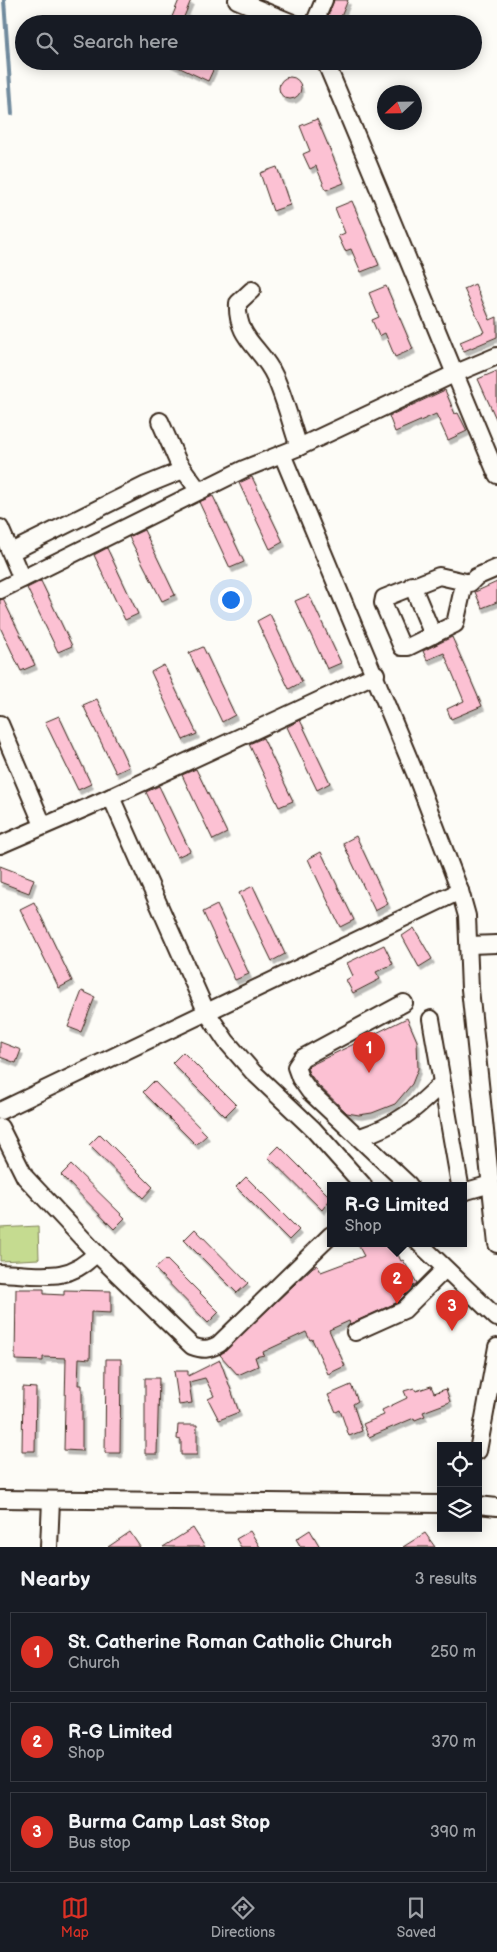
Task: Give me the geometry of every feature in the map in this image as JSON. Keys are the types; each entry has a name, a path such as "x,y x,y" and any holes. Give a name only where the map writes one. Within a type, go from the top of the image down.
{"street":[{"path":"237,0 273,15"},
{"path":"318,15 324,0"},
{"path":"329,70 497,475"},
{"path":"252,290 238,303 239,323 247,340 265,360 275,377 299,446"},
{"path":"0,590 199,491 497,356"},
{"path":"160,421 183,470 199,491"},
{"path":"282,454 376,674 460,891 467,916 470,989 497,1244"},
{"path":"11,552 146,485 183,470"},
{"path":"0,528 22,579"},
{"path":"464,584 455,624 408,647 402,647 383,603 388,595 439,576 464,584 470,583 476,577 497,568"},
{"path":"412,586 433,635"},
{"path":"0,845 110,797 376,674"},
{"path":"0,724 44,825"},
{"path":"110,797 206,1011 226,1040 254,1072 313,1129 360,1182"},
{"path":"0,1111 460,891"},
{"path":"469,945 497,944"},
{"path":"404,1003 302,1058 296,1066 300,1078 310,1092 360,1137 405,1182"},
{"path":"431,1019 459,1182"},
{"path":"360,1137 403,1119 416,1110 442,1083"},
{"path":"0,1127 25,1177 96,1253 192,1346 202,1350 211,1349 219,1344 327,1239"},
{"path":"467,1191 491,1184"},
{"path":"423,1247 497,1318"},
{"path":"0,1273 53,1275 70,1273 85,1265 96,1253"},
{"path":"355,1332 404,1310 445,1269"},
{"path":"480,1442 497,1347"},
{"path":"0,1500 437,1504"},
{"path":"49,1547 51,1500"},
{"path":"482,1505 497,1507"}],"green space":[{"path":"38,1226 39,1259 0,1261 0,1228"}],"building":[{"path":"179,0 191,0 185,15 173,15"},
{"path":"334,0 348,0 342,15 328,15"},
{"path":"184,70 213,70 208,81"},
{"path":"290,77 298,80 301,88 298,96 290,99 282,96 279,88 282,80"},
{"path":"317,119 344,183 326,190 316,166 310,169 303,154 310,151 300,126"},
{"path":"277,167 290,205 273,211 260,173"},
{"path":"352,201 379,265 361,272 351,249 345,251 338,236 345,233 335,208"},
{"path":"475,284 490,320 497,317 497,337 464,351 460,342 484,332 464,289"},
{"path":"386,286 413,349 395,357 385,333 379,336 372,320 379,317 369,293"},
{"path":"497,371 497,421 478,379"},
{"path":"445,390 455,414 458,413 467,431 448,440 436,414 395,432 389,416"},
{"path":"252,477 283,542 270,549 239,483"},
{"path":"213,496 244,562 230,568 199,502"},
{"path":"144,530 175,595 162,601 129,537"},
{"path":"107,548 138,614 125,620 94,555"},
{"path":"41,581 72,646 58,652 27,588"},
{"path":"497,582 497,602 482,608 475,592"},
{"path":"309,595 341,663 327,669 295,601"},
{"path":"3,599 35,665 21,671 0,627 0,600"},
{"path":"270,614 302,682 289,689 257,621"},
{"path":"452,637 482,706 451,719 447,709 464,701 444,653 427,660 423,651"},
{"path":"203,647 235,715 222,722 189,653"},
{"path":"164,665 197,734 183,740 151,672"},
{"path":"97,699 129,767 116,773 83,705"},
{"path":"59,716 91,784 78,790 45,722"},
{"path":"300,720 330,783 317,790 287,727"},
{"path":"263,738 293,801 279,807 249,744"},
{"path":"196,769 227,833 213,840 182,775"},
{"path":"159,786 190,851 177,857 146,792"},
{"path":"356,836 388,904 375,911 343,843"},
{"path":"321,852 354,920 340,927 308,859"},
{"path":"0,866 34,879 29,893 0,882"},
{"path":"253,886 285,954 272,961 239,893"},
{"path":"34,902 72,981 59,988 20,909"},
{"path":"217,905 249,974 235,980 203,912"},
{"path":"414,928 432,959 419,967 402,936"},
{"path":"384,945 393,964 376,972 380,979 353,993 346,980 353,976 347,963"},
{"path":"82,991 95,997 81,1032 68,1027"},
{"path":"407,1018 417,1041 418,1069 412,1084 395,1104 372,1113 359,1115 347,1113 318,1085 309,1073 307,1068 309,1066"},
{"path":"0,1042 21,1050 16,1063 0,1057"},
{"path":"183,1052 236,1105 225,1116 172,1063"},
{"path":"154,1081 207,1135 196,1145 143,1092"},
{"path":"100,1134 153,1187 143,1198 89,1145"},
{"path":"279,1146 327,1194 327,1203 322,1210 268,1157"},
{"path":"71,1165 125,1218 114,1229 61,1175"},
{"path":"246,1177 299,1230 289,1240 236,1187"},
{"path":"195,1229 248,1283 237,1293 184,1240"},
{"path":"359,1247 394,1247 401,1261 403,1260 417,1283 405,1292 406,1294 398,1302 350,1324 349,1321 329,1330 345,1366 328,1374 312,1339 310,1340 306,1332 263,1352 264,1355 255,1357 258,1366 238,1375 220,1355 313,1267 317,1265 321,1272 364,1256"},
{"path":"166,1259 219,1312 208,1323 155,1269"},
{"path":"16,1289 44,1289 44,1294 64,1295 64,1290 111,1291 111,1313 91,1312 90,1359 79,1358 78,1385 82,1385 82,1451 64,1450 66,1358 43,1357 43,1361 15,1360"},
{"path":"106,1359 121,1359 120,1453 105,1453"},
{"path":"220,1360 239,1412 219,1420 208,1399 214,1396 205,1378 189,1382 192,1403 179,1405 174,1371 188,1371 188,1376"},
{"path":"145,1378 159,1378 157,1454 145,1454"},
{"path":"351,1385 358,1401 353,1404 362,1431 349,1436 340,1410 336,1412 328,1395"},
{"path":"431,1386 434,1393 446,1389 450,1402 423,1412 425,1416 415,1420 414,1418 369,1437 363,1424 384,1415 382,1410 407,1398 404,1391 414,1388 416,1391"},
{"path":"23,1387 36,1388 35,1451 22,1451"},
{"path":"178,1425 197,1425 197,1455 181,1455 181,1440 177,1439"},
{"path":"193,1528 205,1547 163,1547"},
{"path":"310,1530 320,1547 301,1547 296,1539"},
{"path":"250,1531 260,1547 241,1547 236,1539"},
{"path":"130,1532 140,1547 108,1547"},
{"path":"425,1533 435,1547 403,1547"}],"waterway":[{"path":"4,0 12,114"}],"place":[{"name":"St. Catherine Roman Catholic Church","path":"369,1073"},
{"name":"R-G Limited","path":"397,1304"},
{"name":"Burma Camp Last Stop","path":"452,1331"}]}
